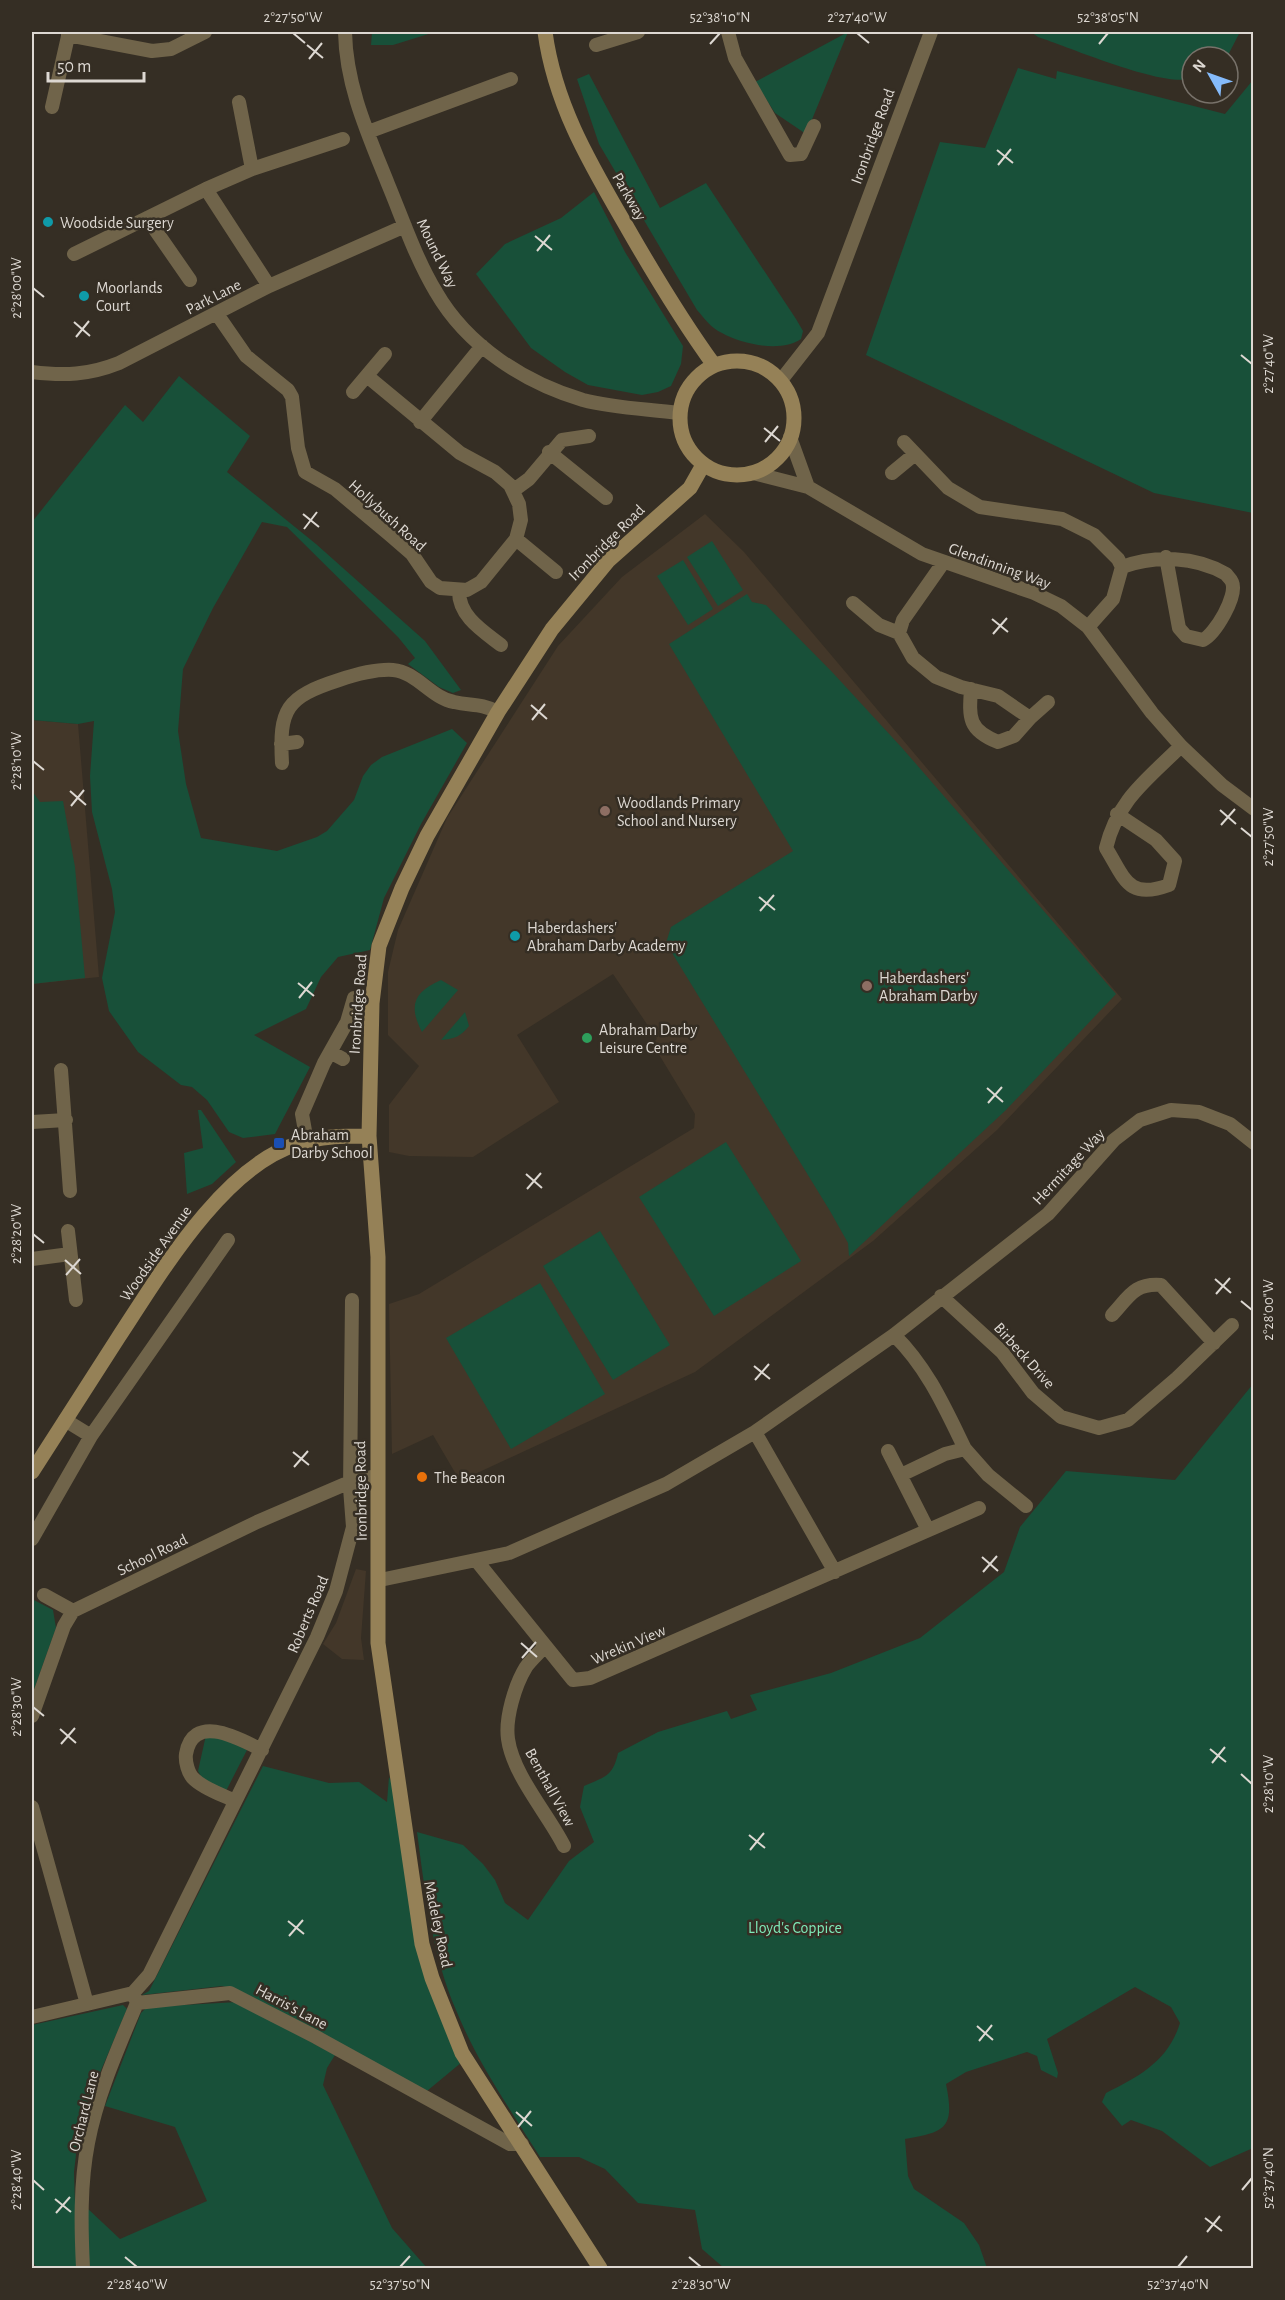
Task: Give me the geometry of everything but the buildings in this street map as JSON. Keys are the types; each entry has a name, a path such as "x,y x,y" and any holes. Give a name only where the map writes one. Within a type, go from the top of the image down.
{"main road":[{"name":"Parkway","path":"545,32 549,63 578,142 681,319 714,365"},
{"path":"743,360 767,368 782,379 795,410 794,428 785,451 767,467 753,473 729,475 703,465 687,447 678,413 687,388 700,373 714,365 743,360"},
{"name":"Ironbridge Road","path":"380,1580 376,1476 378,1257 369,1136 372,1003 379,946 402,888 427,836 498,712 552,629 592,577 690,488 703,465"},
{"name":"Woodside Avenue","path":"32,1472 164,1267 204,1214 227,1190 259,1164 295,1144 337,1135 369,1136"},
{"name":"Madeley Road","path":"380,1580 378,1642 422,1944 436,1988 462,2053 600,2268"}],"street":[{"path":"52,107 68,33 152,51 171,49 205,32"},
{"name":"Mound Way","path":"345,32 348,72 368,132 405,226 436,293 482,346 501,362 535,381 585,400 678,413"},
{"path":"596,45 638,32"},
{"path":"728,32 735,58 789,154 801,154 814,126"},
{"name":"Ironbridge Road","path":"782,379 818,333 931,32"},
{"path":"368,132 511,79"},
{"path":"239,102 252,170"},
{"path":"74,254 206,189 252,170 343,139"},
{"path":"206,189 269,286"},
{"path":"147,218 190,280"},
{"name":"Park Lane","path":"32,372 73,376 95,372 119,363 269,286 405,226"},
{"name":"Hollybush Road","path":"217,314 246,356 288,390 292,397 298,448 304,472 335,489 405,548 431,582 441,588 459,590"},
{"path":"420,422 482,346"},
{"path":"353,392 385,354"},
{"path":"367,376 420,422 460,453 495,472 514,490 519,504 520,520 516,539 481,582 467,590 459,590 459,598 470,621 501,645"},
{"path":"514,490 529,479 549,452 562,440 589,436"},
{"path":"790,437 808,487"},
{"path":"904,442 948,488 980,507 1062,519 1094,535 1118,558 1122,567 1113,599 1088,627"},
{"path":"549,452 606,498"},
{"path":"892,473 915,454"},
{"name":"Glendinning Way","path":"753,473 808,487 922,554 1034,593 1061,606 1088,627 1152,713 1181,746 1222,785 1254,809"},
{"path":"516,539 556,572"},
{"path":"1122,567 1150,558 1166,558 1219,570 1232,582 1233,590 1218,627 1203,640 1186,636 1179,627 1166,558"},
{"path":"899,633 903,620 943,563"},
{"path":"854,603 879,625 899,633 914,658 936,677 998,696 1030,718"},
{"path":"282,763 280,730 286,714 298,698 309,690 350,677 393,670 408,675 436,695 453,702 485,704 498,712"},
{"path":"971,689 969,717 981,735 998,742 1014,736 1047,702"},
{"path":"281,744 297,742"},
{"path":"1117,814 1156,840 1175,861 1169,885 1149,892 1130,886 1106,848 1117,814 1122,805 1181,746"},
{"path":"307,1142 302,1114 330,1052 347,1022 354,998"},
{"path":"330,1052 344,1059"},
{"path":"61,1070 70,1191"},
{"name":"Hermitage Way","path":"894,1335 1048,1214 1114,1140 1140,1120 1172,1110 1199,1112 1230,1124 1254,1143"},
{"path":"32,1122 66,1120"},
{"path":"68,1231 76,1300"},
{"path":"32,1539 91,1436 228,1240"},
{"path":"32,1258 70,1254"},
{"path":"1112,1315 1134,1291 1146,1284 1161,1285 1171,1293 1186,1315 1214,1343"},
{"name":"Birbeck Drive","path":"941,1296 1002,1352 1033,1393 1061,1417 1099,1428 1128,1420 1232,1325"},
{"path":"350,1482 352,1300"},
{"path":"380,1580 509,1553 666,1484 755,1432 894,1335 911,1351 933,1385 965,1449 988,1475 1026,1506"},
{"path":"65,1420 91,1436"},
{"path":"755,1432 835,1572"},
{"path":"901,1475 945,1454 965,1449"},
{"path":"888,1450 927,1528"},
{"name":"School Road","path":"73,1611 257,1522 350,1482 376,1476"},
{"name":"Roberts Road","path":"135,1998 317,1637 336,1591 353,1527 350,1482"},
{"name":"Wrekin View","path":"477,1560 573,1680 590,1678 835,1572 927,1528 979,1508"},
{"path":"32,1716 64,1626 73,1611 44,1595"},
{"name":"Benthall View","path":"545,1646 526,1668 522,1677 510,1708 508,1739 530,1789 564,1846"},
{"path":"235,1801 194,1779 185,1759 188,1746 194,1736 208,1730 228,1733 262,1750"},
{"path":"32,1806 87,2004"},
{"name":"Harris's Lane","path":"32,2017 87,2004 135,1998 230,1993 316,2037 510,2144 522,2144"},
{"name":"Orchard Lane","path":"83,2268 81,2223 88,2143 135,1998"}],"shaded area":[{"name":"Haberdashers' Abraham Darby","path":"705,514 744,552 1122,999 997,1130 873,1241 695,1372 460,1481 433,1435 392,1454 389,1304 419,1294 694,1128 695,1114 652,1043 657,1039 613,974 517,1035 559,1102 473,1157 409,1156 389,1152 389,1105 419,1066 388,1035 388,972 398,930 447,818 558,646 622,577"},
{"path":"32,720 78,724 99,977 32,984"},
{"path":"356,1569 366,1571 361,1638 364,1660 342,1659 323,1644 336,1623"}],"green space":[{"path":"372,32 435,32 393,45 371,45"},
{"path":"848,32 806,134 775,113 755,82"},
{"path":"1031,32 1240,32 1233,45 1180,45 1179,80 1161,78 1117,65 1038,37"},
{"path":"1018,68 1056,79 1057,71 1180,102 1180,105 1190,105 1225,114 1232,105 1240,105 1240,96 1253,80 1253,513 1154,493 866,355 940,142 985,148"},
{"path":"589,74 660,208 706,183 796,319 803,331 801,339 783,346 740,341 715,329 697,310 599,144 577,79"},
{"path":"594,192 625,252 683,346 681,364 671,386 658,392 642,395 588,385 565,372 531,348 476,274 505,244 561,218"},
{"path":"179,376 250,436 227,472 316,544 425,641 461,690 453,693 439,687 408,664 415,658 398,637 287,527 262,522 213,608 183,669 178,731 186,784 201,838 277,851 317,837 327,831 354,800 363,776 371,765 382,757 452,729 467,743 421,824 384,898 370,950 338,957 321,977 306,1009 254,1035 310,1067 275,1134 243,1138 229,1132 207,1100 192,1087 181,1085 138,1052 109,1011 102,978 115,912 112,889 92,812 90,776 94,721 78,724 32,720 32,522 125,405 143,422"},
{"path":"712,541 743,590 718,606 687,557"},
{"path":"683,560 713,609 688,625 657,576"},
{"path":"747,594 752,602 766,605 833,673 903,749 1116,994 1006,1110 849,1256 848,1243 830,1211 666,943 671,927 793,851 669,644"},
{"path":"32,791 40,802 63,801 75,867 85,978 32,984"},
{"path":"441,980 458,990 422,1032 415,1014 416,1000 425,989"},
{"path":"465,1012 469,1026 460,1035 441,1040"},
{"path":"198,1110 201,1110 236,1162 212,1184 187,1194 184,1153 203,1148"},
{"path":"726,1142 801,1261 714,1316 639,1197"},
{"path":"600,1231 670,1345 613,1380 543,1266"},
{"path":"540,1283 605,1394 511,1449 446,1338"},
{"name":"Lloyd's Coppice","path":"1253,1384 1253,2148 1210,2167 1162,2131 1131,2120 1122,2126 1102,2102 1106,2093 1141,2073 1160,2057 1168,2048 1180,2023 1171,2007 1135,1987 1047,2039 1058,2073 1057,2078 1041,2070 1037,2056 1027,2052 966,2072 946,2084 949,2110 948,2119 944,2125 930,2134 905,2139 908,2176 914,2189 964,2223 979,2245 987,2268 724,2268 702,2249 695,2210 638,2203 605,2169 579,2157 540,2157 484,2067 464,2029 448,1989 430,1922 417,1832 463,1845 483,1864 495,1880 505,1903 528,1920 569,1861 594,1842 580,1807 584,1786 607,1775 618,1753 658,1732 727,1711 731,1719 757,1710 750,1695 831,1673 920,1638 1004,1572 1020,1527 1066,1471 1175,1480"},
{"path":"32,1599 53,1610 56,1628 32,1695"},
{"path":"206,1735 222,1736 247,1750 226,1791 202,1778 198,1771"},
{"path":"263,1766 329,1783 359,1782 387,1802 389,1777 394,1787 411,1908 462,2062 427,2091 240,1991 222,1986 142,1995 149,1991"},
{"path":"238,2002 335,2055 327,2068 323,2085 392,2228 427,2268 88,2268 87,2208 120,2239 207,2201 175,2127 105,2106 141,2013 147,2007"},
{"path":"123,2005 127,2009 80,2120 74,2172 77,2268 38,2268 32,2262 32,2025"}],"place":[{"name":"Woodside Surgery","path":"48,222"},
{"name":"Moorlands Court","path":"84,296"},
{"name":"Woodlands Primary School and Nursery","path":"605,811"},
{"name":"Haberdashers' Abraham Darby Academy","path":"515,936"},
{"name":"Haberdashers' Abraham Darby","path":"867,986"},
{"name":"Abraham Darby Leisure Centre","path":"587,1038"},
{"name":"Abraham Darby School","path":"279,1143"},
{"name":"The Beacon","path":"422,1477"}]}
